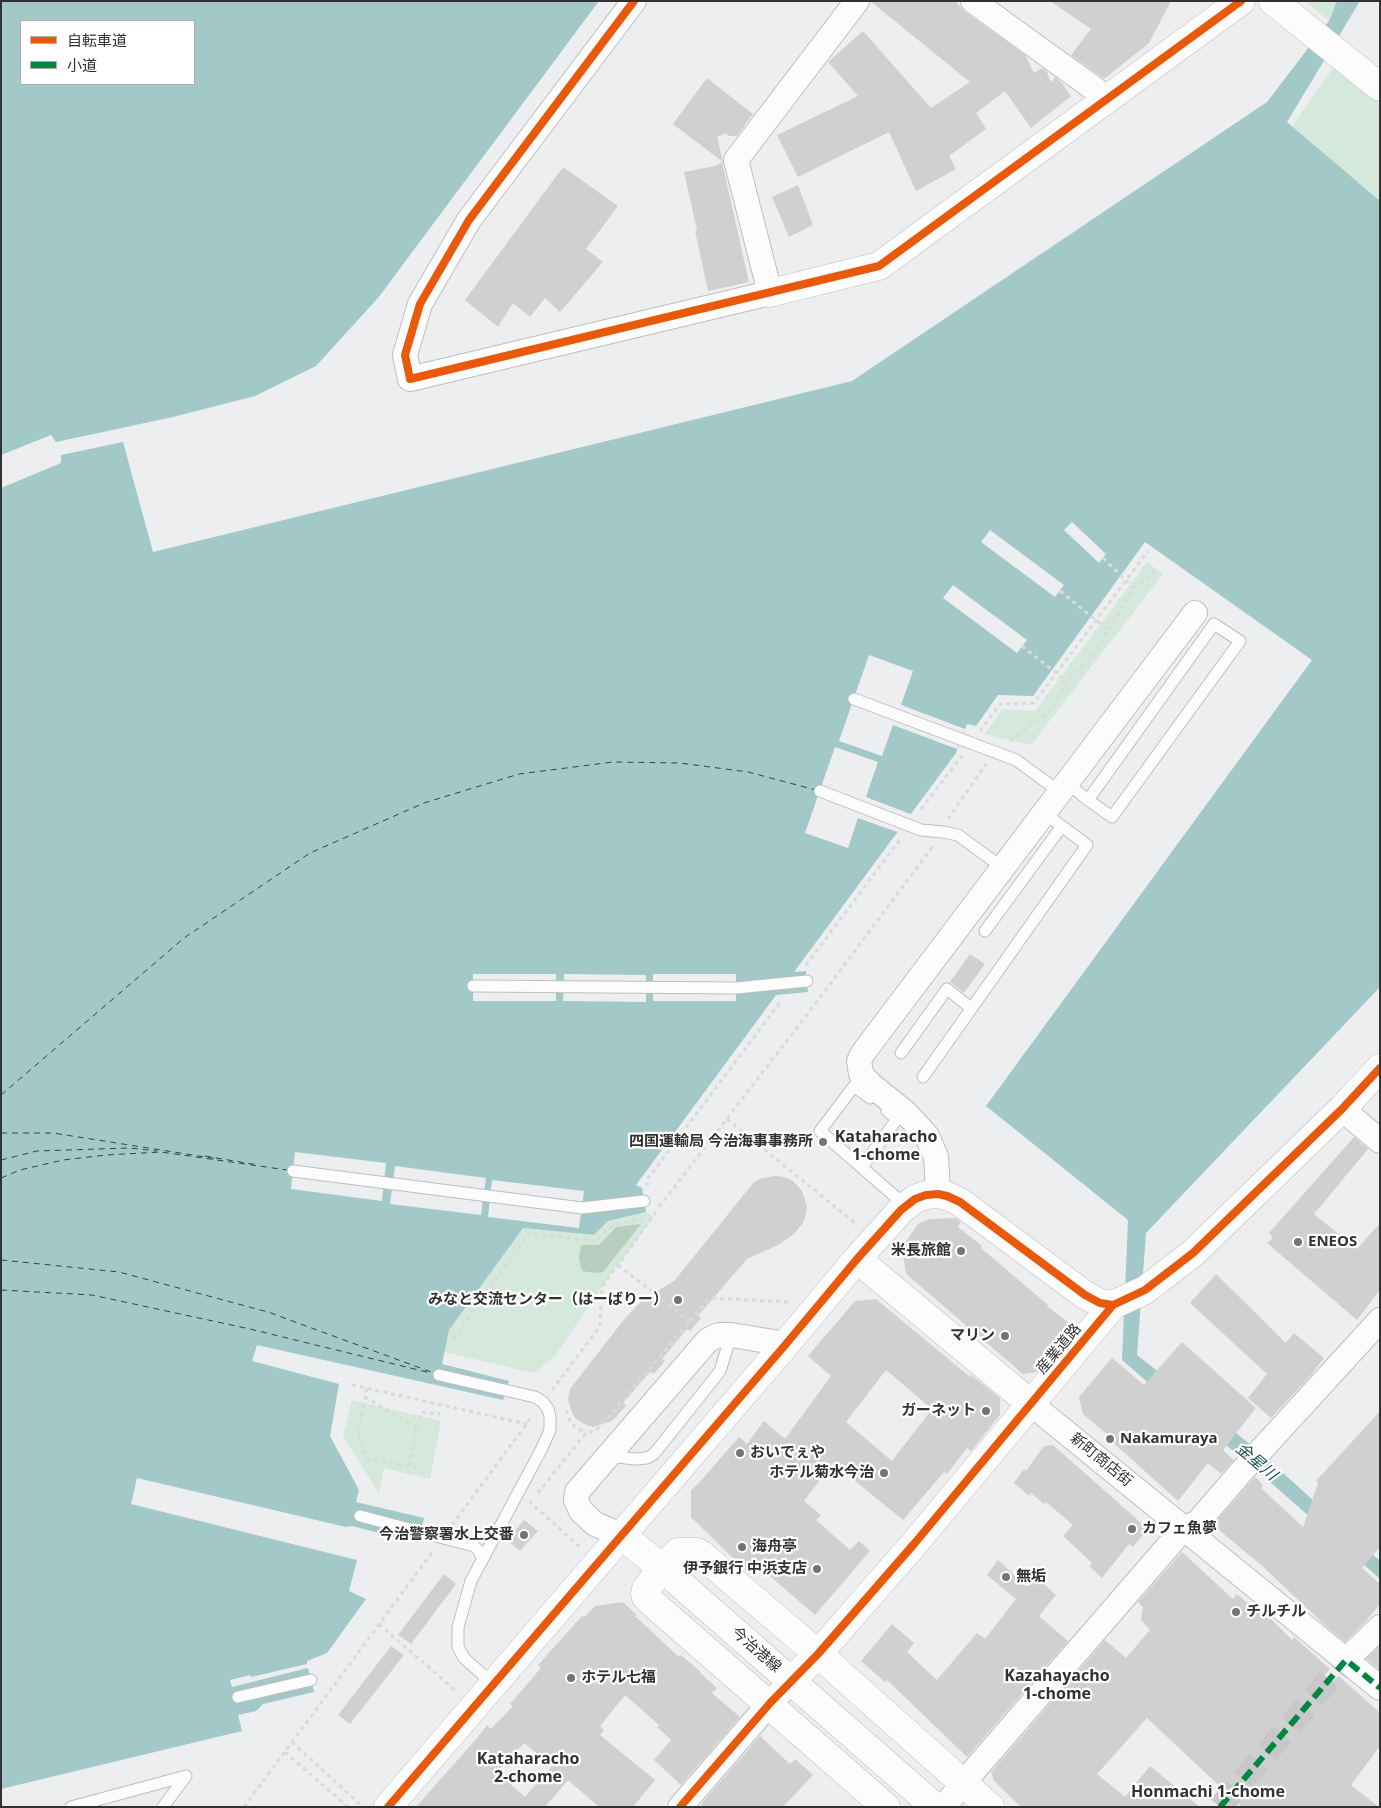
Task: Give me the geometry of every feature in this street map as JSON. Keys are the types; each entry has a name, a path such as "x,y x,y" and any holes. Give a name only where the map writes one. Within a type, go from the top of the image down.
{"street":[{"path":"634,1 469,220 420,304 405,355 410,379 879,266 1241,1"},
{"path":"770,293 736,160 857,1"},
{"path":"973,1 1107,98"},
{"path":"1273,1 1380,87"},
{"path":"938,1194 936,1157 927,1136 906,1113 871,1085 861,1074 859,1061 863,1053 1003,868 1053,820 1063,788 1195,613"},
{"name":"産業道路","path":"791,1681 818,1654 914,1544 1113,1305 1145,1290 1193,1253 1342,1109 1380,1068"},
{"path":"1342,1109 1380,1141"},
{"path":"388,1807 886,1225 915,1199 926,1194 947,1196 971,1210 1085,1295 1100,1304 1113,1305"},
{"name":"新町商店街","path":"857,1259 1031,1404 1380,1688"},
{"path":"944,1807 1184,1528 1198,1523 1242,1471 1380,1320"},
{"path":"622,1535 595,1524 581,1511 576,1500 577,1492 708,1340 719,1335 731,1335 786,1344"},
{"name":"今治港線","path":"622,1535 935,1807"},
{"path":"886,1807 650,1602 645,1595 646,1589 662,1568 678,1552 697,1552 818,1654 990,1807"},
{"path":"1346,1660 1380,1627"},
{"path":"680,1807 768,1704 791,1681"}],"lane":[{"path":"854,699 1016,760 1063,788 1088,800 1112,817 1240,642 1214,624 1088,800"},
{"path":"820,791 921,830 943,832 958,836 1003,868"},
{"path":"923,1076 1087,845 1053,820 985,932"},
{"path":"473,986 736,988 807,981"},
{"path":"901,1053 946,989 971,1008"},
{"path":"862,1167 897,1119 854,1086 820,1131 906,1206"},
{"path":"293,1171 582,1208 649,1202"},
{"path":"609,1456 635,1459 647,1458 654,1454 720,1371 731,1335"},
{"path":"439,1375 535,1397 543,1402 548,1409 550,1417 550,1430 471,1580 458,1627 458,1647 464,1658 493,1684"},
{"path":"360,1516 474,1546 480,1552 482,1560"},
{"path":"238,1697 311,1680"},
{"path":"71,1807 101,1802 186,1776 163,1807"}],"path":[{"path":"980,732 1000,704 1034,703 1148,551"},
{"path":"1103,558 1134,588"},
{"path":"602,1287 657,1210 822,995 943,832 950,815 995,752 1053,708 1066,680 1090,660 1134,588 1157,569"},
{"path":"1060,591 1108,630"},
{"path":"1022,646 1066,680"},
{"path":"921,809 964,753"},
{"path":"806,965 898,842 908,841"},
{"path":"815,996 822,995"},
{"path":"648,1188 646,1181 780,1001 789,1000"},
{"path":"727,1119 862,1229"},
{"path":"649,1202 657,1210"},
{"path":"453,1339 528,1234 596,1241 613,1225 653,1217"},
{"path":"618,1265 690,1321"},
{"path":"352,1385 527,1424"},
{"path":"367,1388 358,1434 366,1458 414,1467 422,1473"},
{"path":"553,1389 558,1394"},
{"path":"365,1397 418,1428"},
{"path":"566,1408 570,1424 586,1433"},
{"path":"410,1466 421,1412 440,1414"},
{"path":"379,1624 440,1680 461,1696"},
{"path":"292,1742 363,1807"},
{"path":"284,1752 348,1807"}],"green space":[{"path":"1305,1 1337,1 1329,21"},
{"path":"1336,64 1380,103 1380,201 1292,126"},
{"path":"1147,562 1163,574 1031,745 985,734 1002,709 1035,711"},
{"path":"646,1212 653,1217 555,1356 534,1373 444,1352 449,1330 523,1228 594,1235 608,1221"},
{"path":"641,1224 603,1272 582,1271 579,1259 581,1245 599,1245 616,1227"},
{"path":"352,1400 441,1421 430,1479 384,1468 379,1493 343,1436"}],"water":[{"path":"1,1 599,1 378,298 316,366 255,396 173,417 56,442 51,435 1,455"},
{"name":"金星川","path":"1337,1 1360,1 1287,122 1380,201 1380,987 1146,1233 1137,1355 1260,1452 1380,1561 1380,1579 1251,1465 1160,1393 1122,1360 1128,1220 986,1106 1312,660 1145,542 1033,696 998,695 976,726 967,724 956,753 794,972 806,971 808,992 776,995 636,1185 642,1188 646,1212 608,1221 594,1235 523,1228 449,1330 442,1364 509,1381 503,1400 257,1345 252,1361 339,1384 330,1436 359,1490 356,1502 424,1518 418,1543 352,1526 346,1527 137,1478 131,1504 357,1560 349,1591 366,1599 327,1653 307,1661 307,1664 230,1680 232,1687 308,1668 314,1692 263,1704 256,1711 238,1715 242,1731 1,1789 1,488 61,463 61,455 123,442 153,552 852,381 1267,102 1329,21"}],"pier":[{"path":"1072,522 1106,554 1099,563 1064,530"},
{"path":"990,530 1064,585 1055,597 981,542"},
{"path":"953,585 1027,640 1017,653 943,598"},
{"path":"869,655 913,671 901,705 965,729 957,749 893,725 882,756 839,741"},
{"path":"835,747 878,762 866,797 913,815 900,833 858,818 848,848 805,833"},
{"path":"473,974 556,974 556,1001 473,1001"},
{"path":"564,974 646,975 646,1002 563,1001"},
{"path":"653,974 736,974 736,1001 653,1001"},
{"path":"295,1152 386,1163 382,1201 291,1189"},
{"path":"395,1166 486,1178 481,1215 390,1204"},
{"path":"492,1180 584,1191 579,1228 488,1217"}],"building":[{"path":"870,1 955,1 965,12 1025,55 1034,73 1042,68 1047,72 1051,82 1055,77 1071,96 1031,128 1005,91 976,113 986,129 949,156 956,169 916,191 889,132 798,177 777,135 858,96 828,62 863,31 931,108 970,82"},
{"path":"1050,1 1171,1 1149,43 1104,79 1071,55 1091,29"},
{"path":"707,78 753,114 737,136 728,136 727,133 717,137 723,162 673,124"},
{"path":"722,162 749,282 708,291 684,172 715,166"},
{"path":"563,167 618,206 586,249 603,262 560,312 545,298 530,317 513,303 498,327 465,300"},
{"path":"798,185 813,225 789,237 772,197"},
{"path":"970,954 985,964 964,993 950,982"},
{"path":"1354,1137 1368,1149 1314,1214 1357,1249 1380,1223 1380,1290 1357,1320 1267,1243 1273,1238 1269,1233"},
{"name":"みなと交流センター（はーばりー）","path":"775,1176 793,1181 802,1191 807,1206 803,1223 794,1234 780,1244 747,1259 698,1316 701,1318 690,1331 687,1329 662,1359 665,1361 654,1374 650,1372 623,1403 626,1406 612,1421 593,1427 575,1418 568,1399 570,1389 626,1317 641,1302 675,1280 754,1182 762,1178"},
{"path":"956,1218 961,1222 958,1227 982,1246 981,1248 1047,1306 1069,1323 1070,1332 1037,1372 1023,1374 906,1274 902,1247 918,1224 930,1219"},
{"path":"1216,1274 1286,1343 1294,1333 1324,1358 1312,1374 1271,1418 1248,1398 1267,1374 1190,1303"},
{"path":"876,1299 970,1377 971,1375 1000,1398 1000,1415 971,1451 967,1448 947,1474 944,1472 903,1520 833,1463 804,1501 821,1515 816,1520 850,1550 859,1541 870,1551 815,1615 756,1564 748,1573 691,1517 691,1490 739,1437 747,1444 764,1421 785,1439 831,1376 808,1356 855,1301","holes":["886,1370 932,1409 892,1461 846,1422"]},
{"path":"1182,1342 1256,1408 1223,1450 1234,1460 1221,1474 1208,1463 1178,1501 1083,1414 1079,1397 1112,1358 1144,1385"},
{"path":"1380,1411 1380,1547 1362,1568 1380,1584 1380,1604 1345,1642 1261,1565 1213,1525 1255,1477 1263,1485 1261,1488 1303,1527 1318,1483 1316,1481"},
{"path":"1053,1445 1148,1529 1133,1547 1129,1544 1102,1578 1089,1566 1092,1563 1063,1536 1073,1525 1046,1502 1044,1504 1031,1493 1029,1496 1014,1483 1024,1469 1026,1471 1044,1446"},
{"path":"524,1520 538,1531 520,1551 507,1540"},
{"path":"1182,1552 1233,1599 1237,1594 1258,1612 1261,1609 1292,1640 1294,1637 1330,1669 1318,1684 1323,1689 1339,1676 1380,1713 1380,1746 1351,1785 1379,1807 1242,1807 1147,1718 1097,1774 1125,1797 1150,1766 1200,1807 1021,1807 994,1781 991,1772 1105,1640 1126,1658 1150,1630 1141,1620 1143,1607 1138,1602"},
{"path":"998,1560 1027,1587 1036,1577 1056,1595 1039,1616 1068,1641 967,1757 887,1680 885,1682 861,1661 892,1624 914,1643 907,1652 937,1680 977,1633 985,1639 1016,1599 987,1575"},
{"path":"444,1574 456,1584 411,1644 398,1635"},
{"path":"623,1602 637,1615 635,1616 679,1657 681,1655 701,1672 717,1688 712,1693 740,1717 681,1785 654,1760 671,1740 657,1727 659,1725 625,1695 600,1726 604,1730 600,1735 655,1780 633,1807 599,1807 568,1780 545,1807 416,1807 487,1725 491,1729 513,1706 510,1704 541,1668 538,1665 582,1616 584,1617 595,1606","holes":["524,1743 552,1766 525,1797 497,1772"]},
{"path":"391,1646 404,1655 350,1724 338,1715"},
{"path":"1380,1646 1380,1670 1366,1659"},
{"path":"760,1736 790,1764 795,1759 813,1775 783,1807 703,1807 701,1804"}],"ferry route":[{"path":"1,1095 184,938 310,853 424,803 519,774 613,762 680,763 748,772 816,790"},
{"path":"1,1133 53,1133 218,1159"},
{"path":"1,1160 37,1151 129,1148 157,1151"},
{"path":"1,1178 20,1170 63,1160 161,1152 287,1170"},
{"path":"205,1156 258,1165"},
{"path":"1,1260 119,1272 268,1312 434,1373"},
{"path":"1,1290 92,1295 250,1329 431,1373"}],"tunnel":[{"path":"1220,1807 1346,1660"}],"marked path":[{"path":"1220,1807 1346,1660 1380,1688"}],"cycle path":[{"path":"634,1 469,220 420,304 405,355 410,379 879,266 1241,1"},
{"path":"680,1807 771,1702 818,1654 914,1544 1113,1305 1145,1290 1193,1253 1342,1109 1380,1068"},
{"path":"388,1807 857,1259 901,1210 915,1199 926,1195 938,1194 960,1202 1085,1295 1100,1303 1113,1305"}],"place":[{"name":"四国運輸局 今治海事事務所","path":"823,1142"},
{"name":"ENEOS","path":"1298,1242"},
{"name":"米長旅館","path":"961,1251"},
{"name":"みなと交流センター（はーばりー）","path":"678,1300"},
{"name":"マリン","path":"1005,1336"},
{"name":"ガーネット","path":"986,1411"},
{"name":"Nakamuraya","path":"1110,1439"},
{"name":"おいでぇや","path":"740,1453"},
{"name":"ホテル菊水今治","path":"884,1473"},
{"name":"カフェ魚夢","path":"1132,1529"},
{"name":"今治警察署水上交番","path":"524,1535"},
{"name":"海舟亭","path":"742,1547"},
{"name":"伊予銀行 中浜支店","path":"817,1569"},
{"name":"無垢","path":"1006,1577"},
{"name":"チルチル","path":"1236,1612"},
{"name":"ホテル七福","path":"571,1678"}],"district":[{"name":"Kataharacho 1-chome","path":"886,1146"},
{"name":"Kazahayacho 1-chome","path":"1057,1685"},
{"name":"Kataharacho 2-chome","path":"528,1768"},
{"name":"Honmachi 1-chome","path":"1208,1792"}]}
